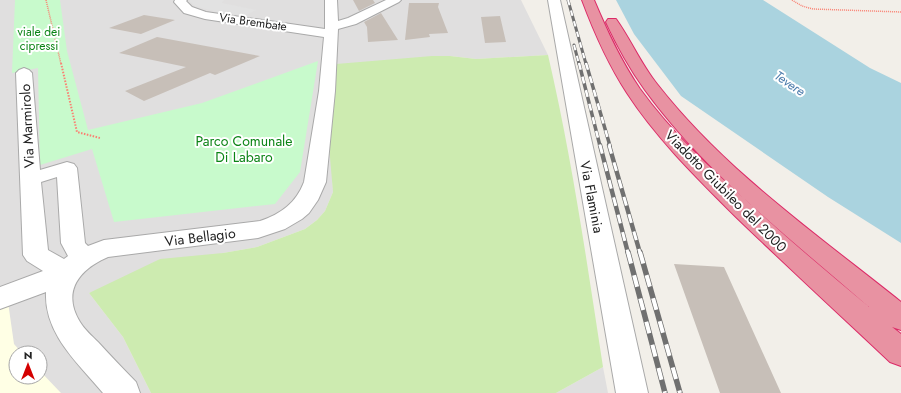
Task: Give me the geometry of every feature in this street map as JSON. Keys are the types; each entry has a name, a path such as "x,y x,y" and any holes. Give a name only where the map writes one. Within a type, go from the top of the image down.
{"highway":[{"name":"Viadotto Giubileo del 2000","path":"588,0 621,71 640,99 677,145 724,193 777,243 901,353"},
{"name":"Viadotto Giubileo del 2000","path":"602,0 615,27 656,94 693,135 755,195 901,318"}],"street":[{"name":"Via Brembate","path":"181,0 180,2 184,7 205,15 332,30"},
{"name":"Via Bellagio","path":"0,298 76,266 104,249 258,230 280,223 295,213 306,202 313,190 315,182 331,59 331,0"},
{"path":"332,30 395,0"},
{"name":"Via Flaminia","path":"554,0 632,393"},
{"name":"Via Marmirolo","path":"24,73 30,179 36,255 76,266 68,168 30,179"},
{"path":"76,266 59,292 59,306 63,320 70,332 124,393"}],"path":[{"path":"46,0 77,132 100,138"},
{"path":"792,0 802,6 812,9 901,12"}],"shaded area":[{"path":"0,0 521,0 548,55 476,59 450,56 332,171 333,192 325,211 317,220 305,229 257,247 223,253 89,293 123,337 151,393 0,393"},
{"path":"190,0 225,0 222,3 256,10 245,16 217,12 195,6 190,2"},
{"path":"8,302 15,345 8,345 8,385 48,385 48,379 61,393 0,393 0,305"},
{"path":"603,367 608,393 556,393"}],"green space":[{"name":"Parco Comunale Di Labaro","path":"15,0 60,0 67,51 88,130 202,103 318,61 300,172 275,204 114,222 92,149 40,165 38,68 12,73"},
{"path":"548,55 572,172 603,367 556,393 151,393 123,337 89,293 160,259 223,253 257,247 305,229 317,220 325,211 333,192 329,146 336,64 432,56 450,56 476,59"}],"water":[{"name":"Tevere","path":"616,0 763,0 870,68 901,83 901,243 828,197 681,96 634,34"}],"building":[{"path":"353,0 373,0 375,3 359,11"},
{"path":"409,3 439,3 438,7 448,33 429,34 430,37 405,40"},
{"path":"381,13 398,40 368,42 367,27 364,22"},
{"path":"144,15 175,20 141,34 109,28"},
{"path":"500,16 506,42 485,43 481,17"},
{"path":"157,37 260,56 215,75 210,73 144,101 125,91 186,67 119,53"},
{"path":"674,264 724,267 781,393 720,393"}],"railway":[{"path":"568,0 586,64"},
{"path":"574,45 579,64"},
{"path":"579,63 600,146"},
{"path":"586,63 610,146"},
{"path":"600,145 628,253"},
{"path":"609,145 640,253"},
{"path":"628,252 665,393"},
{"path":"640,252 680,393"}],"park label":[{"name":"viale dei cipressi","path":"39,39"}]}
